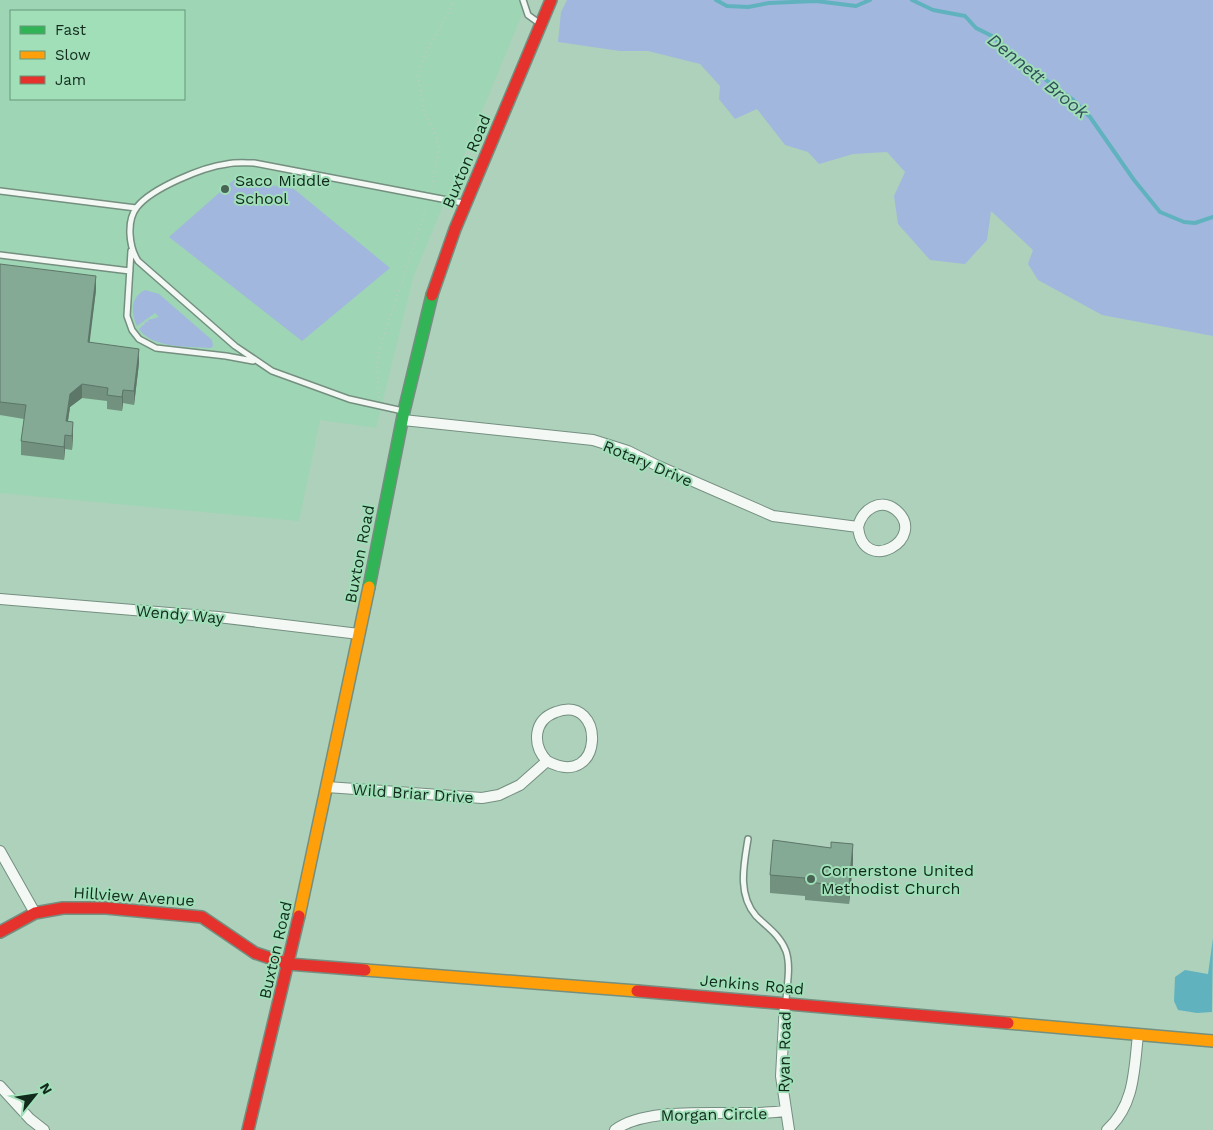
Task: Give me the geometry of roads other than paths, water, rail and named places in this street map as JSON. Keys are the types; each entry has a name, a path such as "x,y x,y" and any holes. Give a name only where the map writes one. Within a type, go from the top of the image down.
{"street":[{"name":"Buxton Road","path":"248,1130 288,964 327,787 403,416 432,296 466,204 551,0"},
{"name":"Rotary Drive","path":"403,416 593,440 628,451 768,514 858,527"},
{"path":"878,505 894,508 904,521 905,529 903,536 894,548 880,551 867,546 859,534 858,527 864,512 878,505"},
{"name":"Wendy Way","path":"0,599 218,617 359,634"},
{"path":"568,710 585,718 594,734 593,744 583,761 565,767 547,761 541,754 536,736 543,720 550,714 568,710"},
{"name":"Wild Briar Drive","path":"327,787 482,798 498,795 520,785 547,761"},
{"path":"0,851 35,912"},
{"name":"Hillview Avenue","path":"0,932 35,912 64,908 202,917 255,953 288,964"},
{"name":"Jenkins Road","path":"288,964 786,1003 1213,1041"},
{"name":"Ryan Road","path":"786,1003 781,1076 789,1130"},
{"path":"1107,1130 1120,1114 1130,1094 1134,1076 1138,1035"},
{"path":"0,1086 24,1113 44,1130"},
{"name":"Morgan Circle","path":"615,1130 636,1119 656,1114 740,1114 785,1111"}],"lane":[{"path":"523,0 528,16 541,24"},
{"path":"256,362 226,356 153,347 139,339 132,330 127,310 131,250 130,234 136,208 149,197 187,177 215,166 236,162 261,164 466,204"},
{"path":"0,191 136,208"},
{"path":"131,250 138,261 162,284 256,362 279,374 327,392 378,406 403,416"},
{"path":"0,255 130,271"},
{"path":"748,838 743,873 746,896 752,910 774,932 786,951 789,965 786,1003"}],"waterway":[{"name":"Dennett Brook","path":"716,0 727,6 748,7 769,3 816,1 856,6 870,0"},
{"name":"Dennett Brook","path":"912,0 933,10 965,16 976,28 992,36 1024,64 1072,99 1090,117 1134,180 1160,212 1184,222 1195,223 1213,217"}],"place":[{"name":"Saco Middle School","path":"225,189"},
{"name":"Cornerstone United Methodist Church","path":"811,879"}]}
